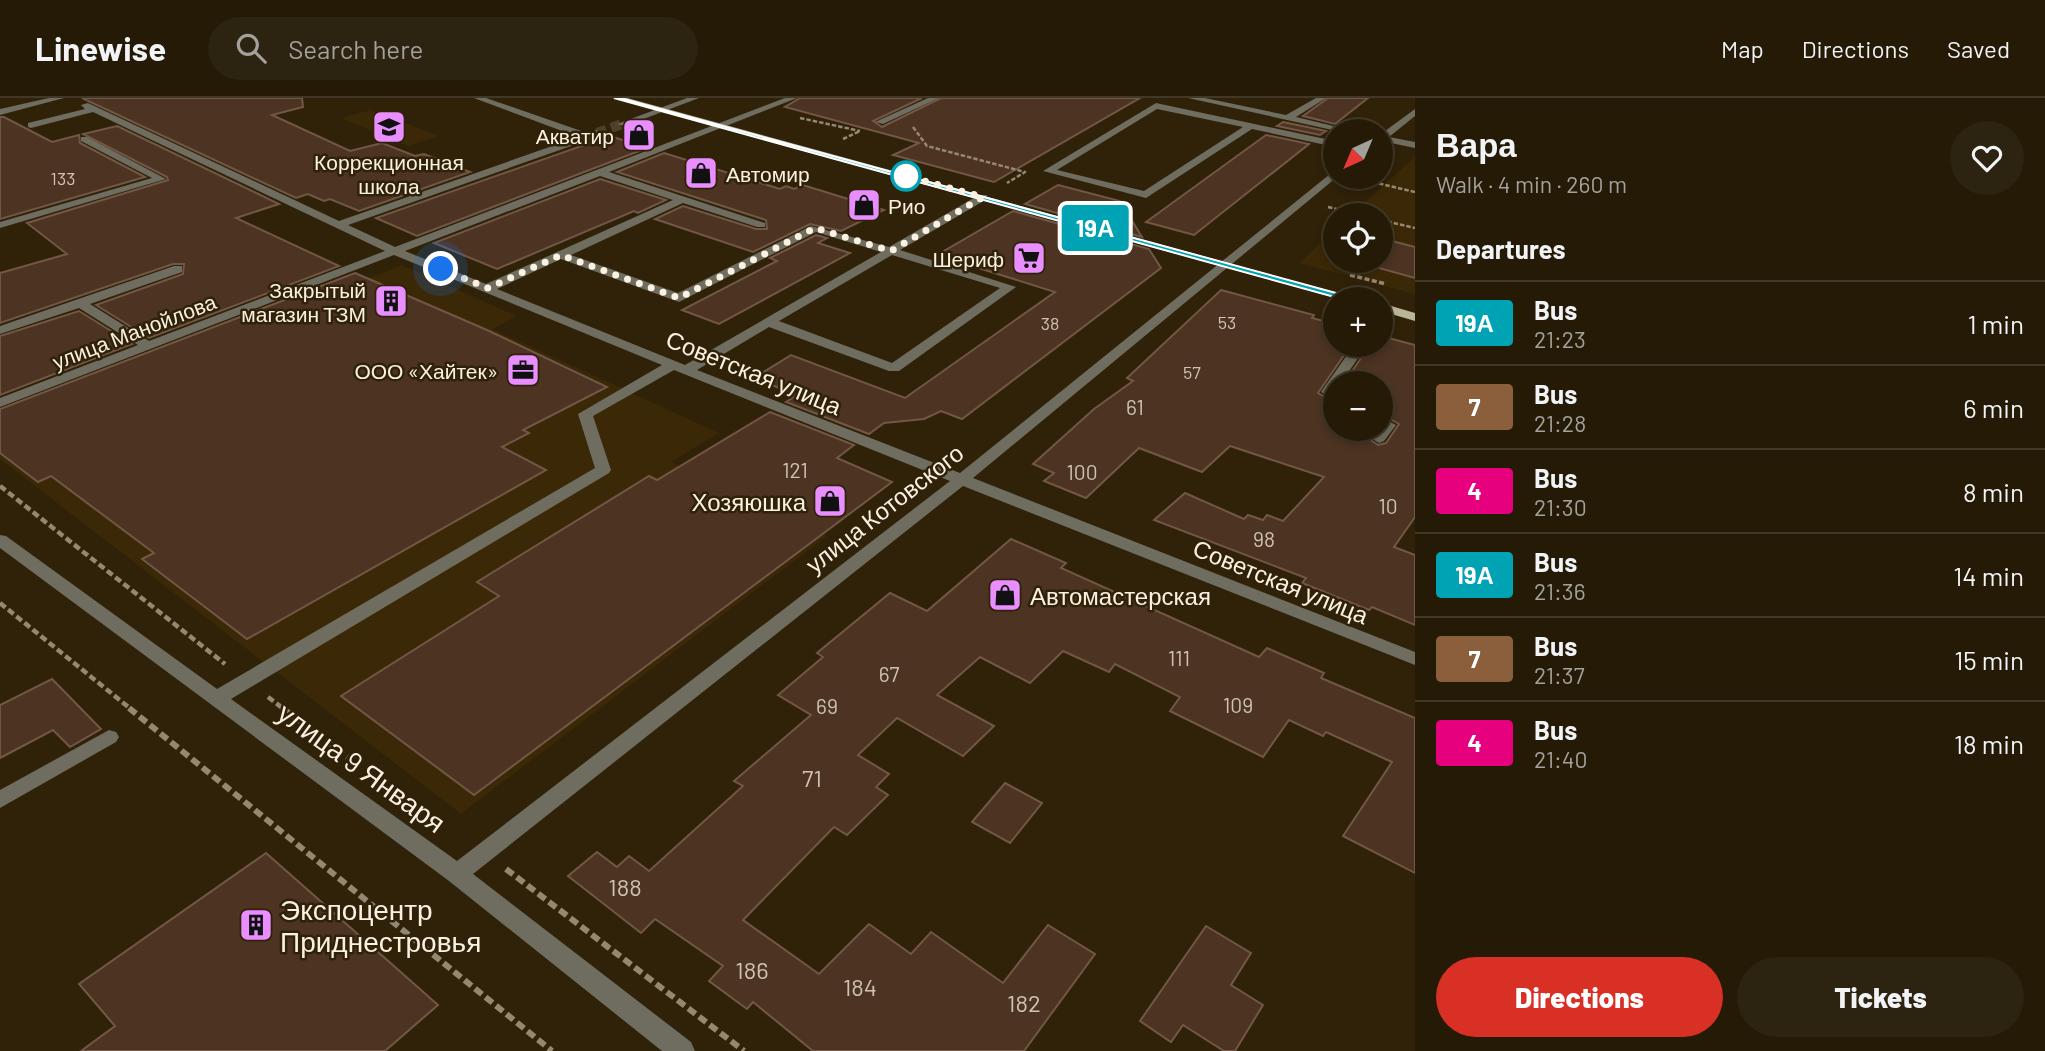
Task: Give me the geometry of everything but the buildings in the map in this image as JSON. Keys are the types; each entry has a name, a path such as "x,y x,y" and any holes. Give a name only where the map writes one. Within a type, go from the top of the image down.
{"main road":[{"path":"617,98 1323,291"},
{"path":"1393,312 1415,317"}],"street":[{"path":"0,112 38,100 60,98"},
{"path":"338,225 592,135 478,98"},
{"path":"622,124 695,98"},
{"name":"улица Манойлова","path":"0,403 793,98"},
{"path":"880,122 935,98"},
{"path":"1192,98 1323,125"},
{"path":"1288,118 1322,98"},
{"path":"1251,126 1146,195 1048,171 1156,106 1251,126 1323,141"},
{"name":"Советская улица","path":"31,125 89,107 394,251 680,368 1415,659"},
{"path":"1393,129 1415,112"},
{"path":"0,225 162,179 84,139"},
{"path":"1393,140 1415,145"},
{"path":"598,172 761,225"},
{"name":"улица Котовского","path":"457,874 962,480 1323,183"},
{"path":"217,698 603,470 585,414 768,322 983,197"},
{"path":"488,288 683,200"},
{"path":"561,255 679,298 815,228 1010,288 894,368 768,322"},
{"path":"0,330 178,269"},
{"path":"79,303 148,346"},
{"name":"улица 9 Января","path":"0,540 457,874 682,1051"},
{"path":"0,800 109,737"}],"path":[{"path":"758,111 782,117 809,118 860,131"},
{"path":"901,113 927,146 1025,172 983,197"},
{"path":"815,151 880,122"},
{"path":"1393,187 1415,192"},
{"path":"1393,223 1415,228"},
{"path":"0,486 354,762"},
{"path":"0,603 552,1051"},
{"path":"484,852 744,1051"}],"shaded area":[{"name":"Коррекционная школа","path":"371,110 439,136 408,146 341,118"},
{"path":"1415,157 1415,294 1336,273 1393,273 1393,203 1364,203 1380,189 1393,189 1393,177"},
{"path":"1323,241 1323,269 1299,263"},
{"name":"ООО «Хайтек»","path":"402,265 517,316 492,329 719,433 671,462 827,536 461,814 0,459 0,423"}],"tunnel":[{"path":"597,133 622,124"}],"bus line":[{"name":"19А","path":"617,98 1323,291"}],"place":[{"name":"Коррекционная школа","path":"389,127"},
{"name":"Акватир","path":"639,135"},
{"name":"Автомир","path":"701,173"},
{"name":"Рио","path":"864,205"},
{"name":"Шериф","path":"1029,258"},
{"name":"Закрытый магазин ТЗМ","path":"391,301"},
{"name":"ООО «Хайтек»","path":"523,370"},
{"name":"Хозяюшка","path":"830,501"},
{"name":"Автомастерская","path":"1005,595"},
{"name":"Экспоцентр Приднестровья","path":"256,925"}],"route":[{"path":"441,269 488,288 561,255 679,298 815,228 891,251 983,197 906,176"}]}
